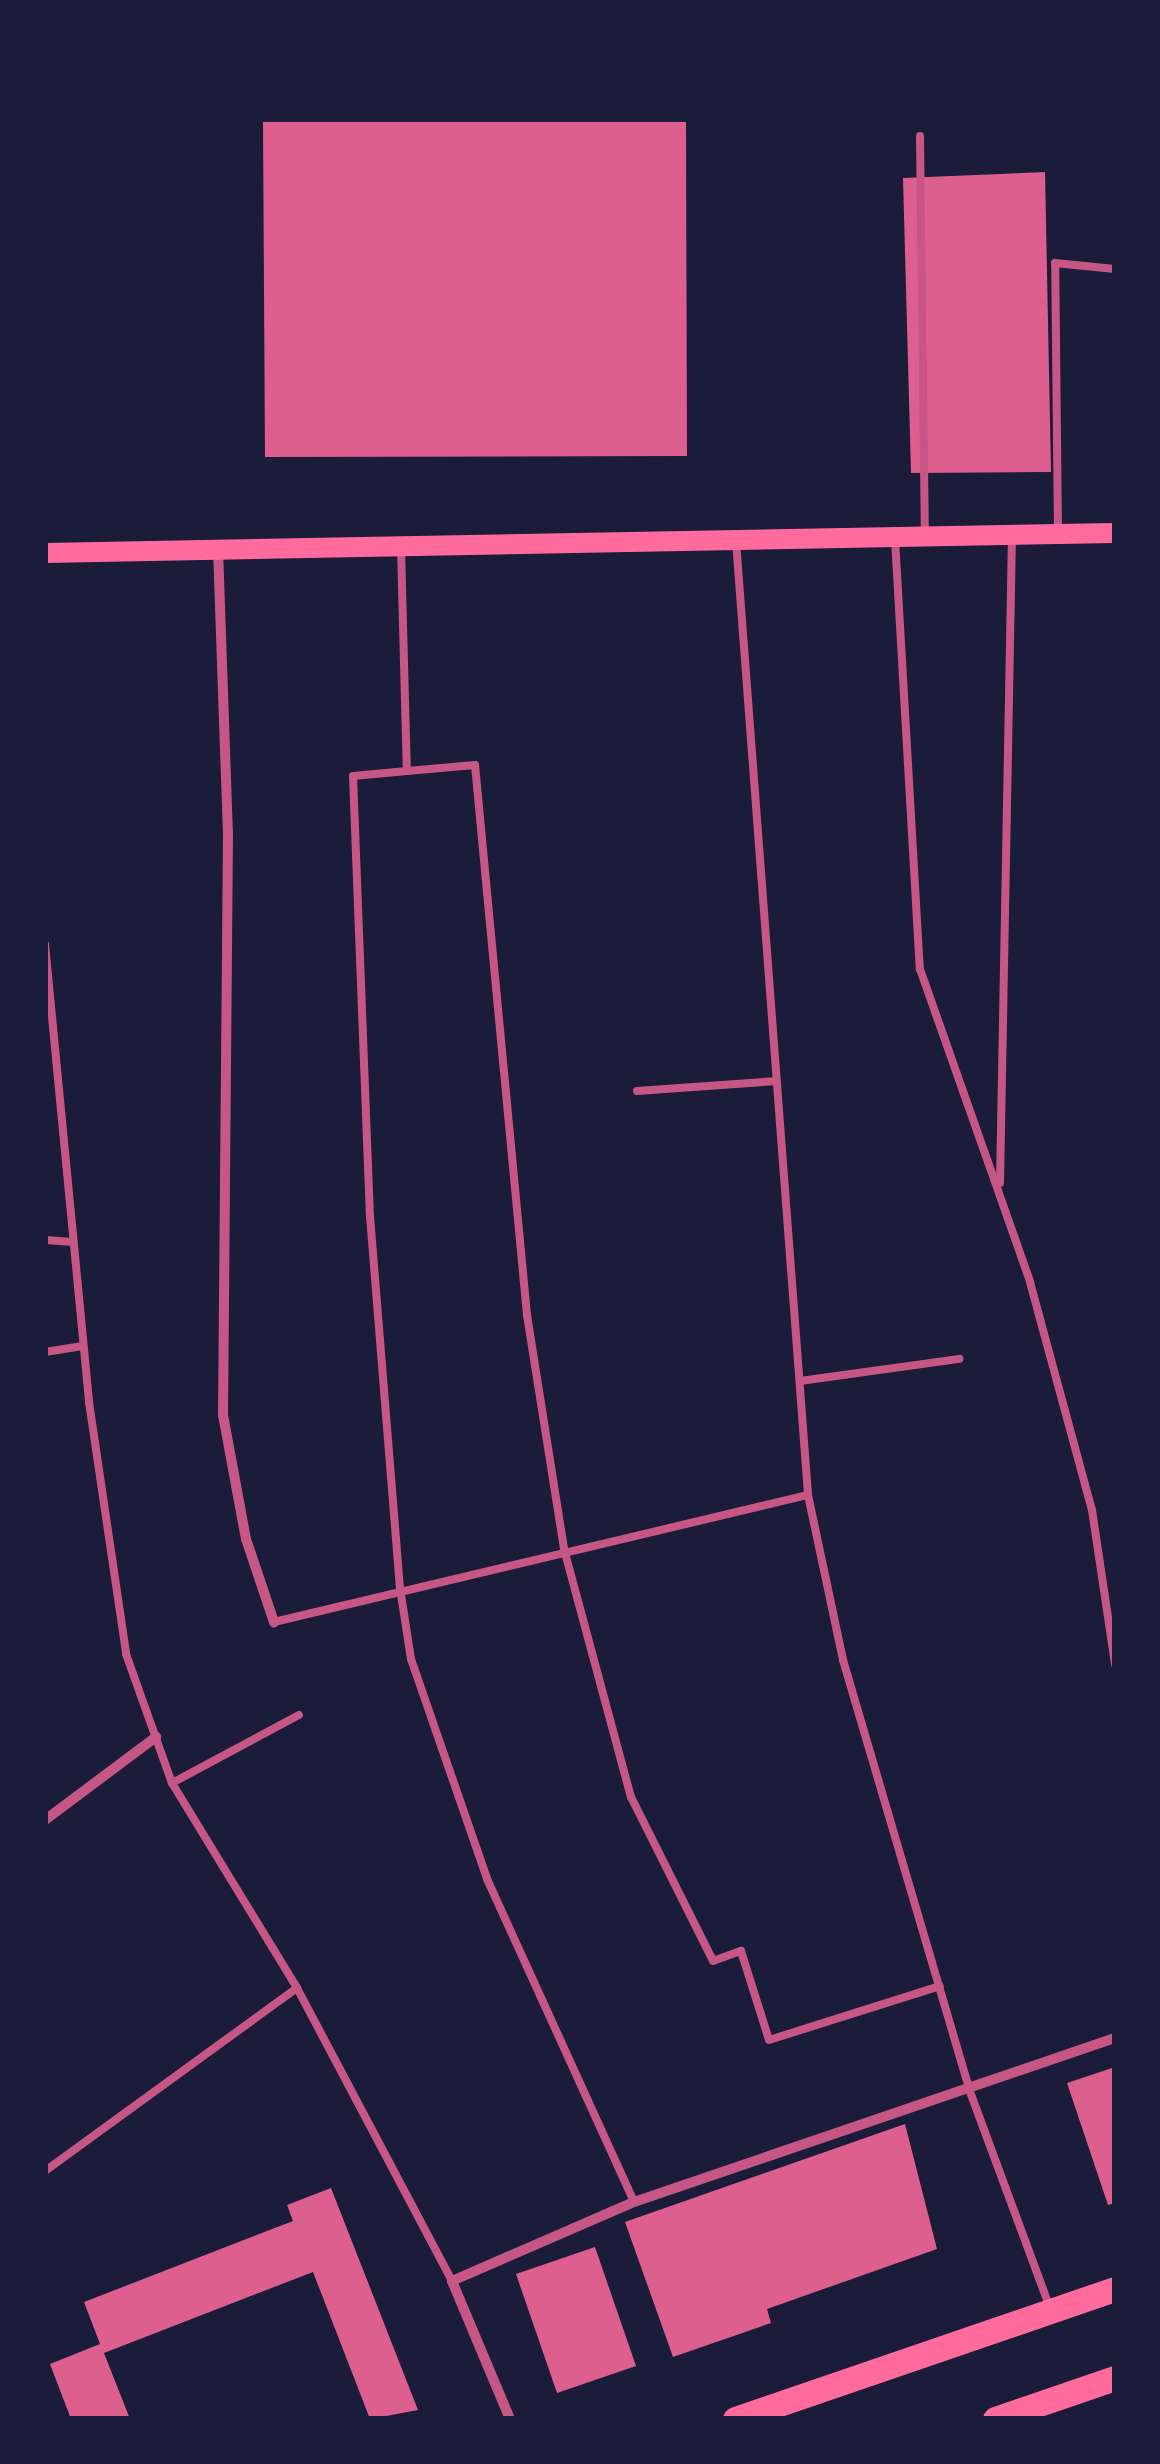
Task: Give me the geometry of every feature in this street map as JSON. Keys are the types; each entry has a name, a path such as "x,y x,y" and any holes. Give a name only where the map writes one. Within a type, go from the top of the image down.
{"main road":[{"path":"45,552 736,536 1115,533"},
{"path":"735,2419 1050,2308 1115,2289"},
{"path":"996,2419 1115,2378"}],"street":[{"path":"218,548 228,832 223,1415 246,1539 274,1622"},
{"path":"45,1820 156,1738"},
{"path":"510,2419 452,2280 634,2202 1115,2038"}],"lane":[{"path":"920,136 926,534"},
{"path":"1058,533 1055,262 1115,269"},
{"path":"895,534 920,969 1000,1187 1092,1510 1115,1664"},
{"path":"1000,1187 1012,534"},
{"path":"736,536 808,1495 843,1660 969,2088 1050,2308"},
{"path":"402,544 407,771"},
{"path":"634,2202 487,1879 411,1659 400,1588 372,1255 352,776 475,765 527,1314 564,1548 631,1796 713,1961 741,1952 768,2040 940,1986"},
{"path":"45,944 83,1346 126,1654 172,1782 297,1988 452,2280"},
{"path":"637,1091 777,1081"},
{"path":"45,1240 73,1242"},
{"path":"45,1352 83,1346"},
{"path":"800,1381 959,1359"},
{"path":"274,1622 564,1548 808,1495"},
{"path":"172,1782 299,1715"},
{"path":"45,2172 297,1988"}],"building":[{"path":"263,122 686,122 687,456 265,457"},
{"path":"1045,172 1051,472 911,473 903,178"},
{"path":"1115,2067 1115,2203 1108,2205 1067,2083"},
{"path":"905,2124 937,2249 767,2309 771,2323 673,2357 625,2222"},
{"path":"331,2188 418,2410 370,2419 313,2272 104,2353 130,2419 71,2419 50,2364 100,2344 84,2302 293,2221 287,2205"},
{"path":"595,2247 636,2366 557,2393 516,2274"}]}
